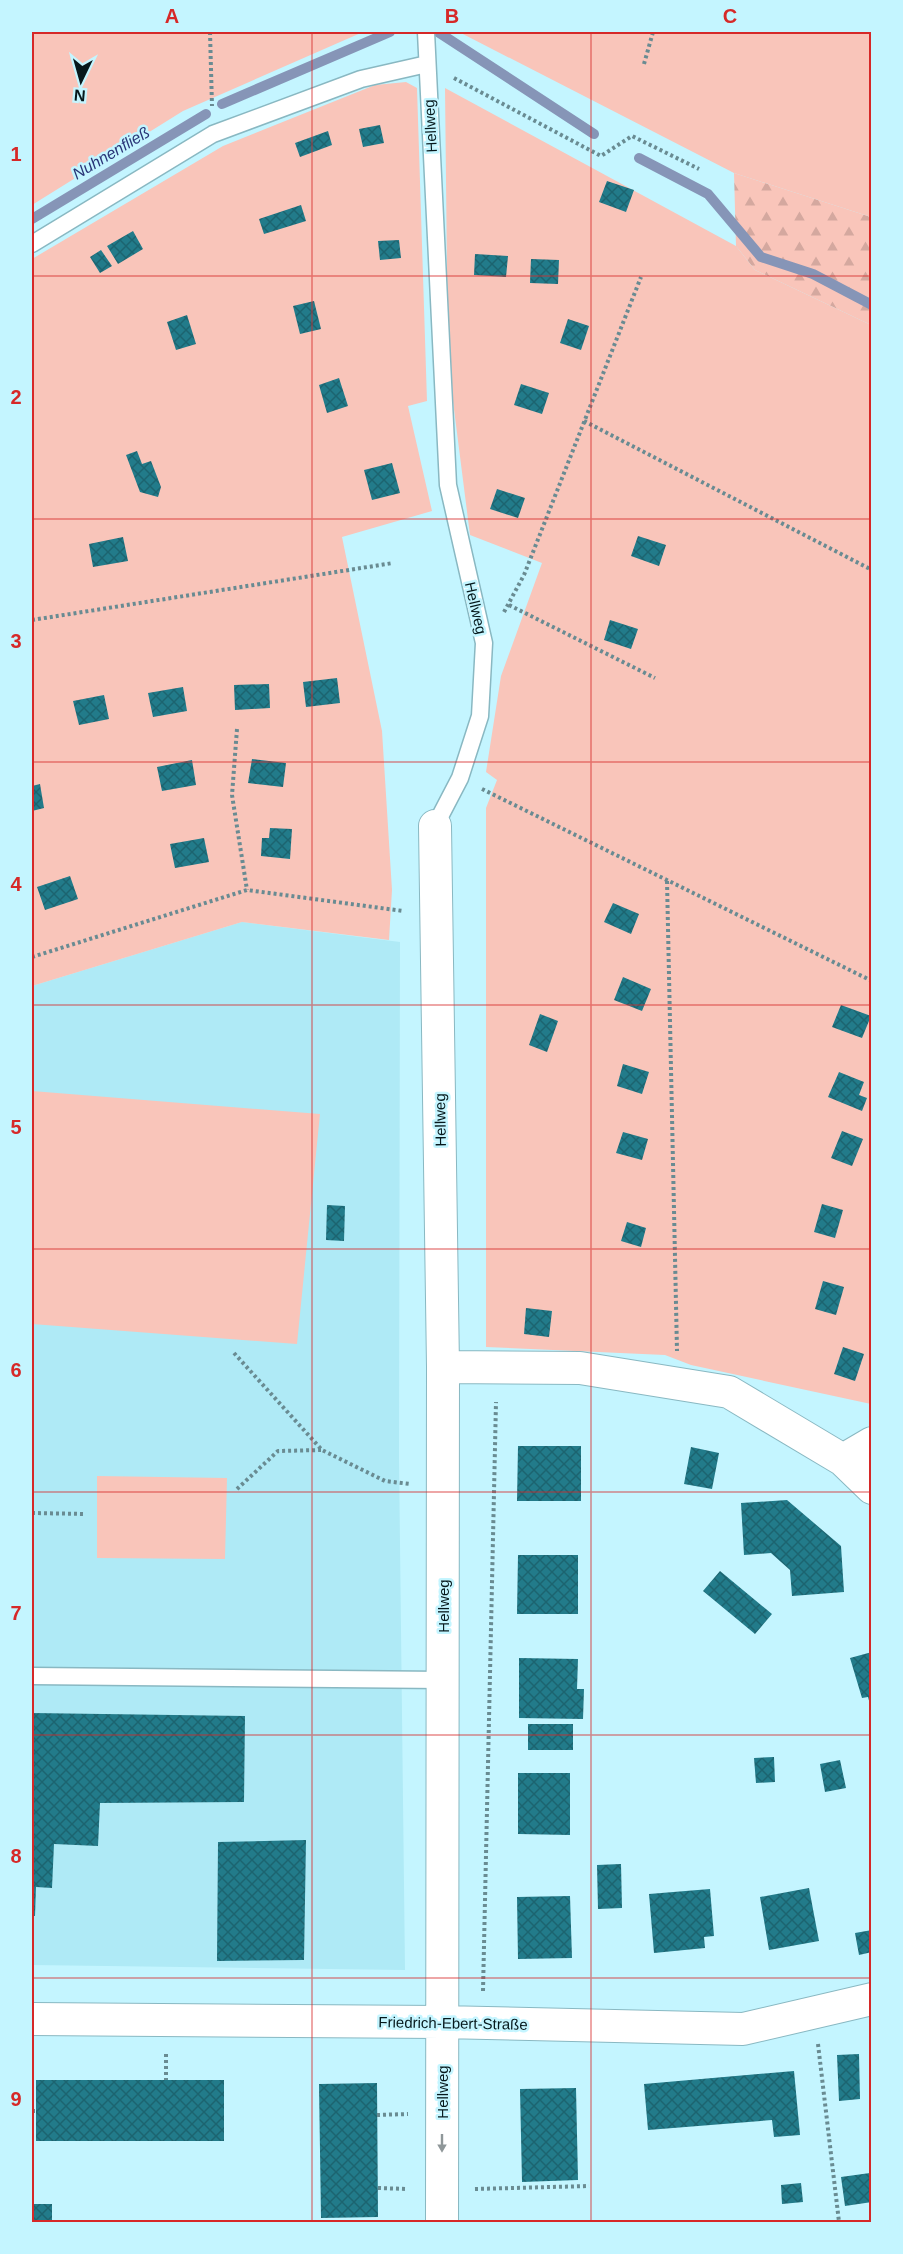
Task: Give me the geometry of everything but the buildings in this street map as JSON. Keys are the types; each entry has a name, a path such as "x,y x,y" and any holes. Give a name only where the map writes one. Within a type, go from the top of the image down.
{"street":[{"name":"Hellweg","path":"435,826 443,1367 442,2223"},
{"path":"443,1367 580,1368 729,1392 843,1460 872,1488"},
{"path":"843,1460 872,1443"},
{"name":"Friedrich-Ebert-Straße","path":"32,2019 441,2022 742,2029 872,1999"}],"lane":[{"name":"Hellweg","path":"426,32 448,486 484,643 480,716 460,778 435,826"},
{"path":"32,244 213,134 361,79 427,64"},
{"path":"32,1676 443,1680"}],"path":[{"path":"210,32 213,134"},
{"path":"644,64 653,32"},
{"path":"427,64 601,156 632,136 699,169"},
{"path":"484,643 509,605 524,575 641,277"},
{"path":"584,421 872,570"},
{"path":"32,620 393,563"},
{"path":"509,605 655,678"},
{"path":"237,729 232,795 247,890"},
{"path":"460,778 872,981"},
{"path":"667,881 678,1384"},
{"path":"32,957 247,890 437,916"},
{"path":"234,1353 322,1450 385,1481 443,1486"},
{"path":"482,2023 496,1395"},
{"path":"237,1489 278,1451 322,1450"},
{"path":"32,1513 86,1514"},
{"path":"814,2012 839,2223"},
{"path":"442,2189 589,2186"}],"shaded area":[{"path":"242,922 400,942 399,1459 405,1970 32,1965 32,986"}],"green space":[{"path":"32,32 363,32 183,111 32,205"},
{"path":"459,32 871,32 871,217 734,173"},
{"path":"406,82 417,88 427,401 408,406 432,511 342,537 382,731 392,890 389,940 242,922 32,986 32,259 223,146 375,85"},
{"path":"445,88 736,246 755,270 871,325 871,1404 691,1365 665,1355 486,1347 486,808 497,780 486,772 501,676 542,563 470,535 448,362"},
{"path":"734,173 871,217 871,325 755,270 736,246"},
{"path":"32,1091 320,1114 297,1344 32,1324"},
{"path":"97,1476 227,1478 225,1559 97,1558"}],"waterway":[{"name":"Nuhnenfließ","path":"222,104 390,32"},
{"name":"Nuhnenfließ","path":"438,32 594,134"},
{"name":"Nuhnenfließ","path":"32,219 206,114"},
{"name":"Nuhnenfließ","path":"639,158 708,194 761,257 813,274 872,305"}]}
